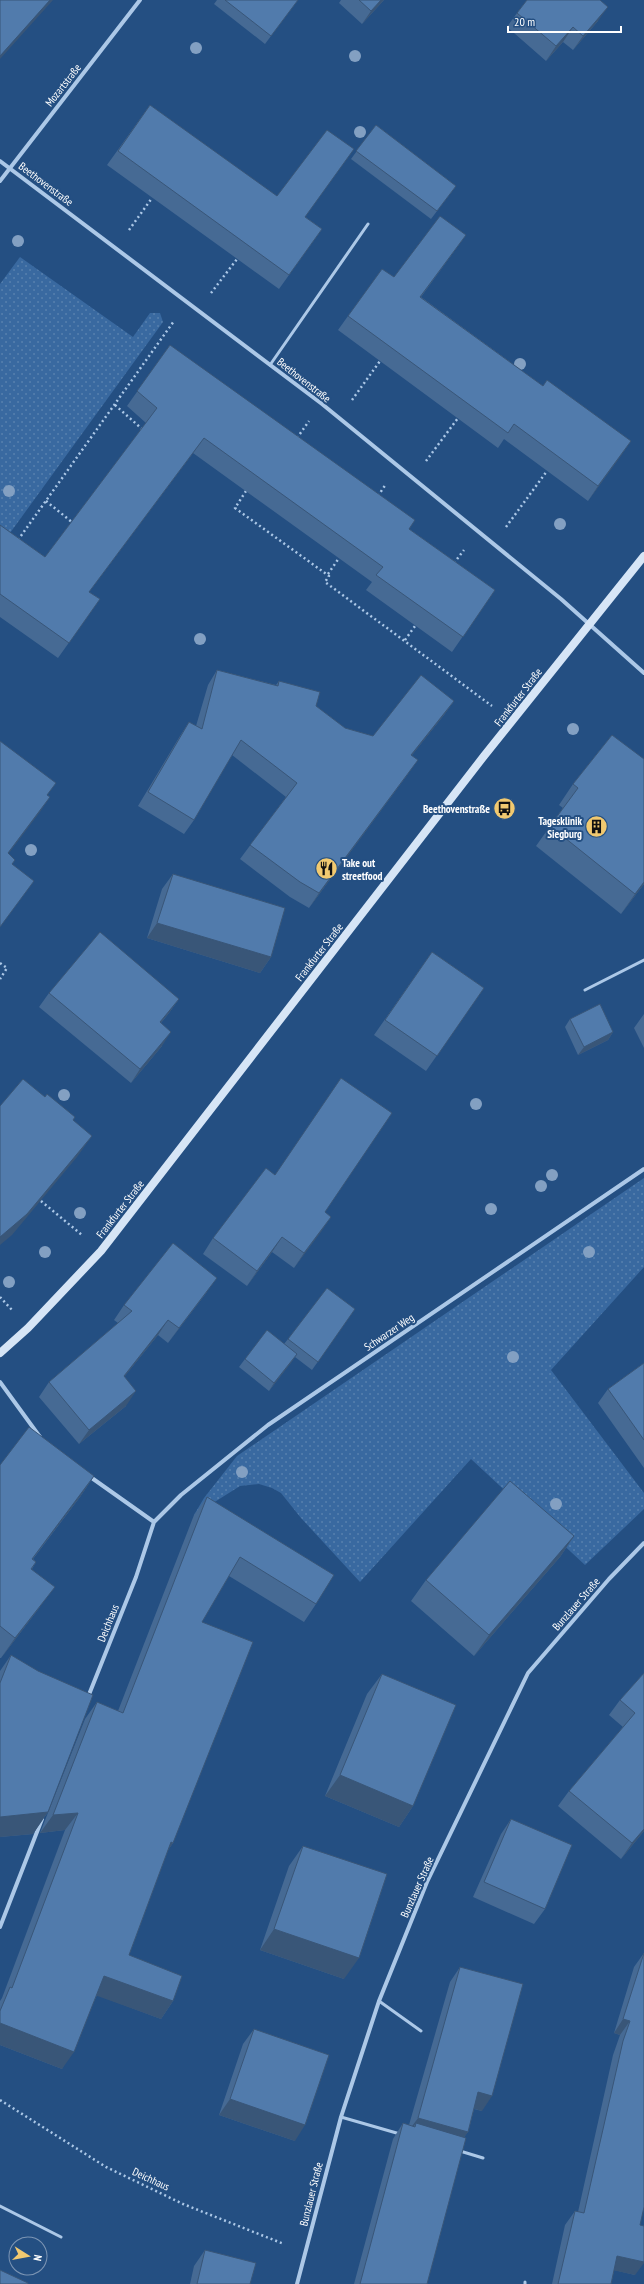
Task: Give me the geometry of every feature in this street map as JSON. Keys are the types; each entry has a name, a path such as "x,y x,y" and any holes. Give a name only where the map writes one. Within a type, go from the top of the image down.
{"main road":[{"name":"Frankfurter Straße","path":"0,1353 28,1328 101,1251 484,756 513,722 644,556"}],"street":[{"name":"Mozartstraße","path":"0,181 140,0"},
{"name":"Beethovenstraße","path":"0,161 322,404 590,624 644,673"},
{"name":"Schwarzer Weg","path":"154,1522 182,1495 268,1425 644,1168"},
{"path":"0,1382 40,1436 46,1441"},
{"path":"83,1471 108,1491 154,1522"},
{"name":"Deichhaus","path":"87,1700 136,1577 154,1522"},
{"name":"Bunzlauer Straße","path":"297,2284 340,2117 378,2001 427,1882 528,1673 609,1579 644,1544"},
{"path":"0,1927 45,1810"}],"lane":[{"path":"270,365 368,224"},
{"path":"585,990 644,960"},
{"path":"378,2001 421,2031"},
{"path":"340,2117 408,2136"},
{"path":"453,2149 483,2158"},
{"path":"0,2206 61,2237"}],"path":[{"path":"116,248 152,198"},
{"path":"198,310 237,259"},
{"path":"14,545 187,303"},
{"path":"338,418 380,361"},
{"path":"296,440 322,404"},
{"path":"115,405 142,429"},
{"path":"413,480 458,418"},
{"path":"377,498 399,467"},
{"path":"493,545 547,471"},
{"path":"246,492 235,508 328,574"},
{"path":"46,501 73,523"},
{"path":"454,564 477,532"},
{"path":"339,558 328,574 330,576 325,582 405,640 513,722"},
{"path":"405,640 415,626"},
{"path":"0,963 7,968 0,978"},
{"path":"41,1201 101,1251"},
{"name":"Deichhaus","path":"0,2100 106,2168 183,2204 306,2252"}],"shaded area":[{"path":"20,257 133,337 150,313 160,313 163,322 10,533 0,525 0,284"},
{"path":"644,1178 644,1267 551,1370 644,1493 644,1509 585,1565 471,1459 360,1582 301,1518 281,1493 272,1488 259,1484 240,1486 194,1515 204,1498 237,1456"}],"building":[{"path":"0,0 50,0 0,56"},
{"path":"225,0 298,0 271,36"},
{"path":"359,0 381,0 371,11"},
{"path":"527,0 600,0 608,7 583,36 573,27 556,46 517,13"},
{"path":"150,105 277,196 327,130 354,149 305,217 322,229 289,275 118,151"},
{"path":"376,125 456,186 437,211 356,151"},
{"path":"440,216 466,235 420,297 543,386 547,380 631,441 598,486 514,424 508,433 348,316 382,269 394,277"},
{"path":"170,345 415,520 409,529 495,590 463,637 376,575 383,567 204,438 89,592 100,599 69,643 0,594 0,525 45,557 157,408 137,391"},
{"path":"217,670 278,686 279,681 320,692 316,706 345,728 373,736 421,675 454,701 411,755 418,760 319,893 300,882 250,845 297,783 241,740 194,820 148,792 189,722 202,729"},
{"name":"Tagesklinik Siegburg","path":"612,735 644,759 644,882 635,894 550,826 578,788 573,784"},
{"path":"0,741 56,783 47,795 50,797 8,853 15,860 12,864 34,881 0,927"},
{"path":"173,874 285,908 271,957 157,923"},
{"path":"100,932 179,999 160,1022 171,1032 140,1069 49,993"},
{"path":"432,952 484,988 437,1056 385,1020"},
{"path":"600,1004 613,1032 584,1047 570,1019"},
{"path":"341,1078 392,1113 325,1212 331,1217 304,1253 282,1237 257,1271 213,1238 266,1168 275,1175"},
{"path":"23,1079 45,1097 47,1094 75,1117 73,1120 92,1136 27,1214 0,1237 0,1106"},
{"path":"173,1243 217,1278 179,1328 168,1320 124,1376 136,1391 89,1430 49,1382 132,1311 124,1305"},
{"path":"327,1288 355,1309 318,1362 288,1339"},
{"path":"267,1330 297,1354 274,1383 245,1359"},
{"path":"644,1363 644,1440 608,1389"},
{"path":"29,1427 94,1476 32,1559 36,1562 31,1569 55,1587 15,1638 0,1626 0,1465"},
{"path":"510,1481 574,1536 489,1635 426,1580"},
{"path":"207,1497 334,1575 316,1604 240,1557 202,1622 253,1642 173,1843 171,1842 129,1955 182,1976 173,2001 104,1976 74,2052 0,2023 0,2011 10,1987 12,1988 78,1813 53,1815 97,1702 123,1713"},
{"path":"11,1655 38,1671 93,1695 48,1812 0,1817 0,1683"},
{"path":"644,1673 644,1829 632,1843 569,1791 635,1713 620,1700"},
{"path":"382,1674 456,1705 413,1806 340,1775"},
{"path":"511,1819 572,1845 545,1909 484,1882"},
{"path":"303,1846 387,1874 359,1958 274,1929"},
{"path":"644,1953 644,2207 640,2225 644,2226 644,2262 617,2256 611,2284 558,2284 575,2211 584,2213 623,2041 630,2021 623,2019"},
{"path":"460,1967 523,1984 492,2096 478,2092 468,2132 418,2118"},
{"path":"254,2029 329,2055 305,2125 230,2099"},
{"path":"403,2123 415,2127 416,2123 466,2138 427,2284 360,2284"},
{"path":"205,2250 256,2263 250,2284 197,2284"},
{"path":"0,2270 8,2274 8,2276 13,2276 28,2283 28,2284 0,2284"}],"place":[{"name":"Beethovenstraße","path":"505,809"},
{"name":"Tagesklinik Siegburg","path":"597,827"},
{"name":"Take out streetfood","path":"327,869"}]}
